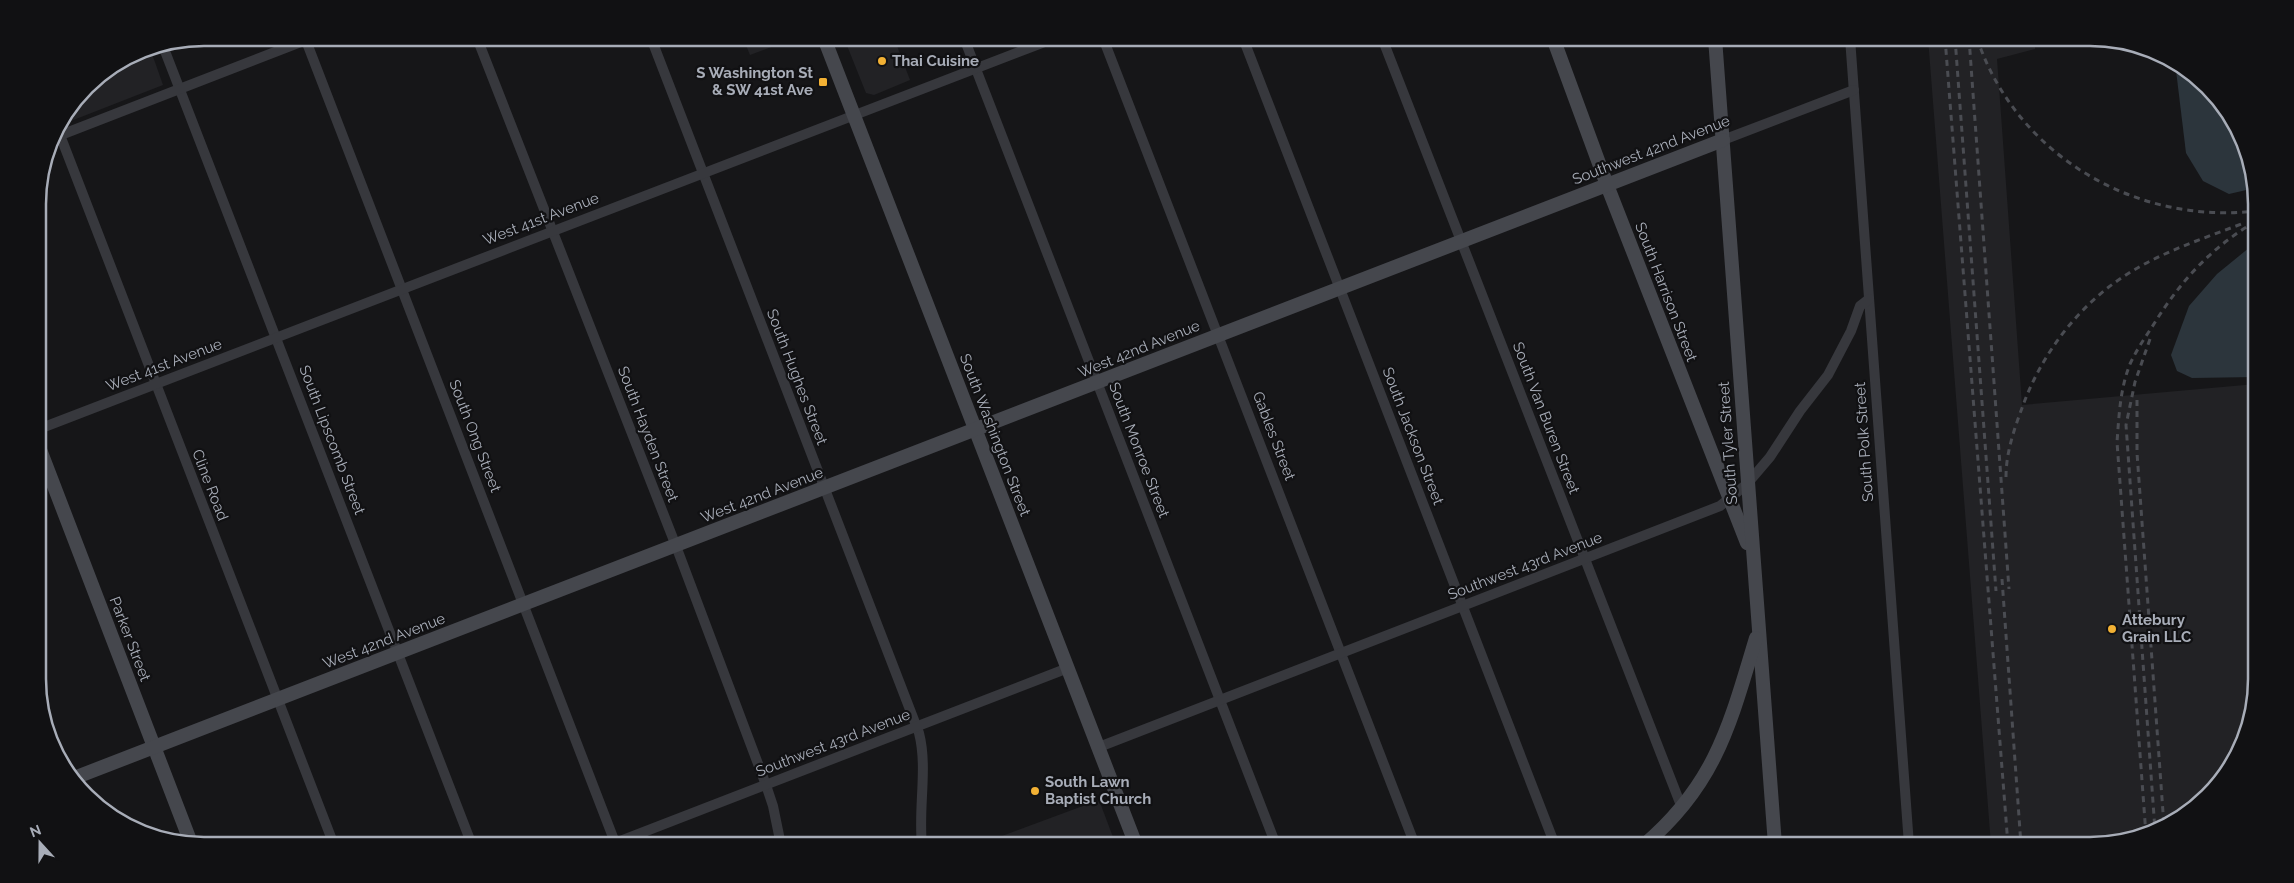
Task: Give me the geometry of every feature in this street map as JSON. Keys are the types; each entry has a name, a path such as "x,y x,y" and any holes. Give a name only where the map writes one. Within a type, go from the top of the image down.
{"street":[{"name":"South Jackson Street","path":"1246,46 1552,836"},
{"name":"South Van Buren Street","path":"1385,46 1682,808"},
{"name":"South Harrison Street","path":"1556,46 1607,185 1753,558"},
{"name":"South Tyler Street","path":"1716,46 1774,836"},
{"name":"South Polk Street","path":"1851,46 1908,836"},
{"path":"64,133 285,47"},
{"name":"South Ong Street","path":"311,47 524,604 610,837"},
{"name":"South Hayden Street","path":"480,47 676,546 766,785 773,806 779,837"},
{"name":"South Hughes Street","path":"654,47 917,727 922,750 921,837"},
{"name":"South Washington Street","path":"827,47 1133,837"},
{"name":"South Monroe Street","path":"967,47 1273,836"},
{"name":"West 41st Avenue","path":"47,426 1032,47"},
{"name":"Gables Street","path":"1106,47 1412,836"},
{"name":"South Lipscomb Street","path":"165,52 468,837"},
{"name":"Southwest 42nd Avenue","path":"1461,242 1854,90"},
{"name":"Cline Road","path":"59,143 156,384 330,837"},
{"name":"West 42nd Avenue","path":"80,776 1461,242"},
{"name":"Southwest 43rd Avenue","path":"1099,747 1720,506 1747,484 1770,457 1800,411 1828,375 1851,331 1860,306 1869,299"},
{"name":"Parker Street","path":"46,466 188,835"},
{"path":"1653,836 1682,808 1706,775 1723,742 1759,630"},
{"name":"Southwest 43rd Avenue","path":"634,837 1068,668"}],"shaded area":[{"path":"1929,46 2035,46 2035,49 1997,59 2022,405 2248,385 2248,679 2245,709 2231,749 2209,783 2194,798 2169,816 2150,825 2120,834 2100,836 1990,836"},
{"path":"747,47 772,47 750,55"},
{"path":"847,47 897,47 910,80 874,95 866,93"},
{"path":"153,55 163,85 71,121 79,108 108,79 125,67 144,58"},
{"path":"2176,73 2194,85 2209,100 2227,125 2242,163 2247,190 2229,194 2203,181 2186,153"},
{"path":"2248,249 2248,377 2192,378 2177,371 2171,355 2189,306 2217,274"},
{"path":"1099,800 1113,837 1001,837"}],"railway":[{"path":"1946,46 2007,836"},
{"path":"1956,46 1996,591"},
{"path":"1970,46 2009,589"},
{"path":"1981,46 1995,79 2020,116 2050,147 2085,173 2124,193 2166,206 2210,212 2248,211"},
{"path":"2006,477 2012,437 2033,381 2054,345 2081,312 2112,285 2142,265 2185,245 2244,223"},
{"path":"2145,826 2117,442 2122,393 2132,359 2173,296 2210,255 2248,226"},
{"path":"2150,339 2135,382 2126,425 2154,823"},
{"path":"2137,400 2137,453 2163,819"},
{"path":"2002,579 2020,836"}],"place":[{"name":"Thai Cuisine","path":"882,61"},
{"name":"S Washington St & SW 41st Ave","path":"823,82"},
{"name":"Attebury Grain LLC","path":"2112,629"},
{"name":"South Lawn Baptist Church","path":"1035,791"}]}
